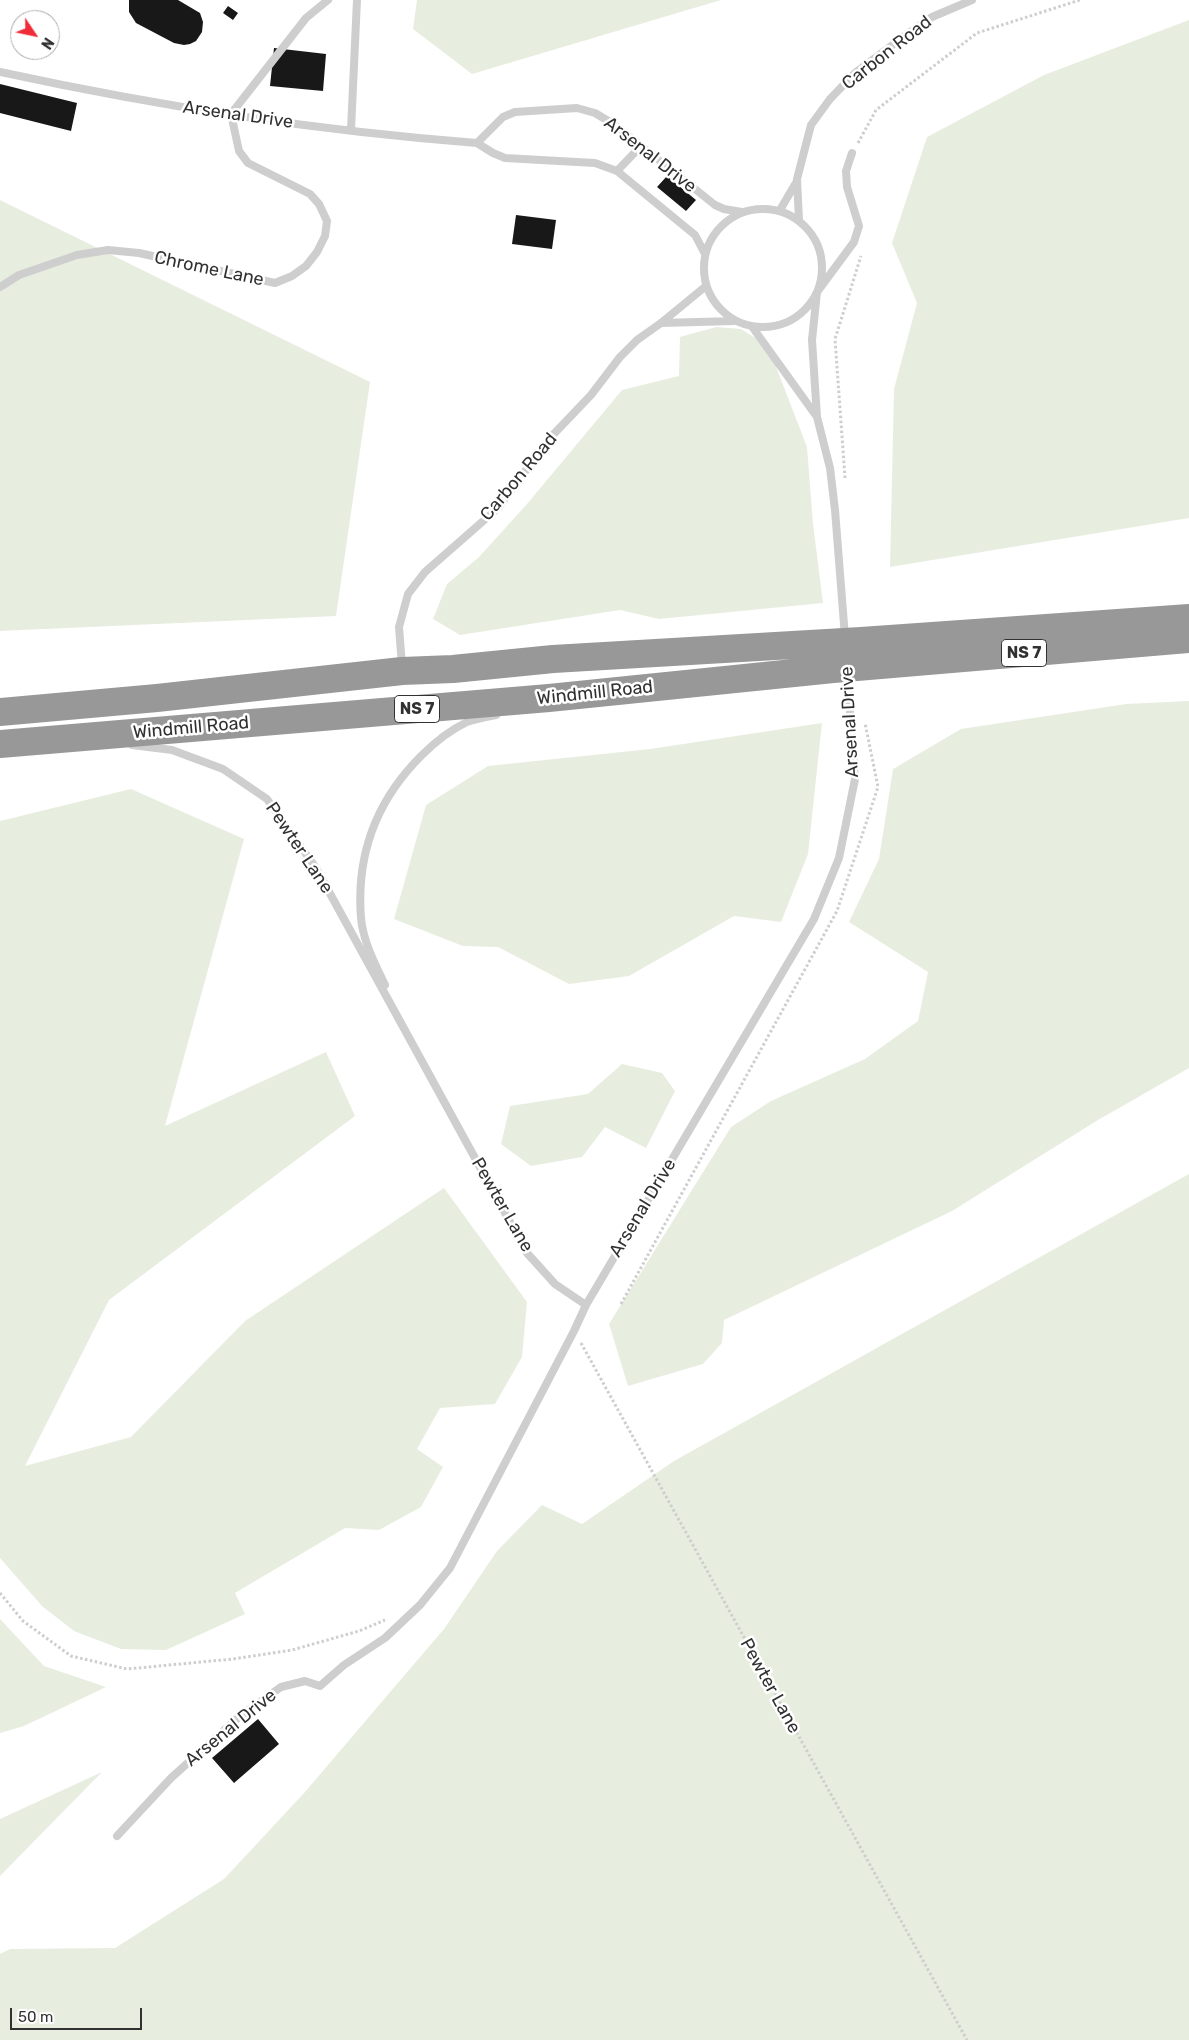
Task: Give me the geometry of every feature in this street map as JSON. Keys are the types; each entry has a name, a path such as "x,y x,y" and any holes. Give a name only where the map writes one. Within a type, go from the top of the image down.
{"highway":[{"name":"Windmill Road","path":"0,744 548,698 666,686 846,656 1189,618"},
{"name":"Windmill Road","path":"0,712 157,698 402,671 553,659 846,656 1189,639"}],"lane":[{"path":"231,114 306,18 328,0"},
{"path":"351,130 357,0"},
{"name":"Carbon Road","path":"799,220 798,179 811,125 836,92 854,73 932,17 972,0"},
{"name":"Arsenal Drive","path":"0,72 83,90 231,114 411,138 478,143 505,158 595,163 617,171 695,235 704,254"},
{"name":"Arsenal Drive","path":"478,143 503,117 515,112 576,108 595,113 616,125 715,205 724,209 742,212"},
{"name":"Chrome Lane","path":"0,287 27,272 77,255 108,250 139,253 275,283 292,276 306,266 317,252 325,236 327,221 319,204 310,194 248,163 239,151 231,114"},
{"path":"617,171 640,146"},
{"path":"818,292 822,273 821,252 812,234 799,220 780,210 760,208 742,212 725,222 712,236 704,254 703,274 706,286 718,309 734,320 753,328 771,327 790,322 806,309 854,242 859,226 847,187 846,170 852,154"},
{"name":"Carbon Road","path":"780,210 798,179"},
{"name":"Carbon Road","path":"402,671 399,627 408,594 425,572 498,508 550,440 591,394 620,357 637,340 706,286"},
{"name":"Arsenal Drive","path":"117,1836 170,1778 240,1716 281,1687 305,1681 320,1686 344,1665 385,1638 420,1605 450,1568 586,1305 814,919 839,858 855,779 836,510 830,468 817,417 812,340 818,292"},
{"path":"661,323 734,320"},
{"name":"Arsenal Drive","path":"753,328 817,417"},
{"path":"515,710 639,693 666,686"},
{"name":"Pewter Lane","path":"408,1038 369,950 361,919 361,886 369,837 386,798 397,782 435,742 467,722 505,712"},
{"path":"0,751 103,744"},
{"name":"Pewter Lane","path":"122,745 172,750 224,769 267,799 316,868 527,1253 555,1284 586,1305"}],"path":[{"name":"Pewter Lane","path":"574,1331 967,2040"},
{"path":"0,1594 23,1621 71,1656 126,1669 233,1659 292,1650 359,1631 420,1605"}],"green space":[{"path":"417,0 721,0 472,74 413,29"},
{"path":"1189,20 1189,518 890,567 894,389 917,303 892,243 927,137 1044,75"},
{"path":"0,200 370,382 336,616 0,631"},
{"path":"716,327 741,329 768,346 807,447 813,524 823,603 659,619 620,610 460,635 433,619 447,584 479,557 527,504 622,390 679,376 680,337"},
{"path":"1189,701 1189,1068 1098,1120 952,1211 724,1320 722,1343 703,1364 628,1386 609,1324 731,1127 771,1101 865,1059 918,1021 928,972 849,922 879,859 893,769 961,729 1126,704"},
{"path":"822,723 808,854 781,922 734,916 629,976 569,984 498,947 463,946 394,919 426,805 488,766 650,749"},
{"path":"131,789 244,839 165,1126 326,1052 355,1116 109,1300 25,1466 131,1437 245,1321 444,1188 527,1302 522,1357 495,1404 440,1408 417,1449 443,1467 421,1507 379,1530 345,1528 235,1593 245,1614 166,1650 121,1649 74,1631 42,1606 0,1558 0,821"},
{"path":"622,1064 662,1073 675,1091 646,1148 605,1127 582,1157 531,1166 501,1144 510,1106 588,1094"},
{"path":"1189,1174 1189,2040 0,2040 0,1954 10,1949 115,1948 224,1879 305,1792 444,1629 497,1551 542,1505 582,1524 674,1461"},
{"path":"0,1619 44,1666 106,1687 24,1726 0,1733"},
{"path":"102,1772 0,1876 0,1819"}],"building":[{"path":"129,0 178,0 200,13 203,22 202,32 196,41 190,44 174,43 136,23 129,12"},
{"path":"228,6 238,13 233,20 223,13"},
{"path":"274,48 326,54 323,91 270,86"},
{"path":"0,84 77,103 71,131 0,113"},
{"path":"667,176 696,200 686,211 657,187"},
{"path":"516,215 556,220 552,249 512,244"},
{"path":"258,1719 279,1744 234,1783 212,1758"}]}
